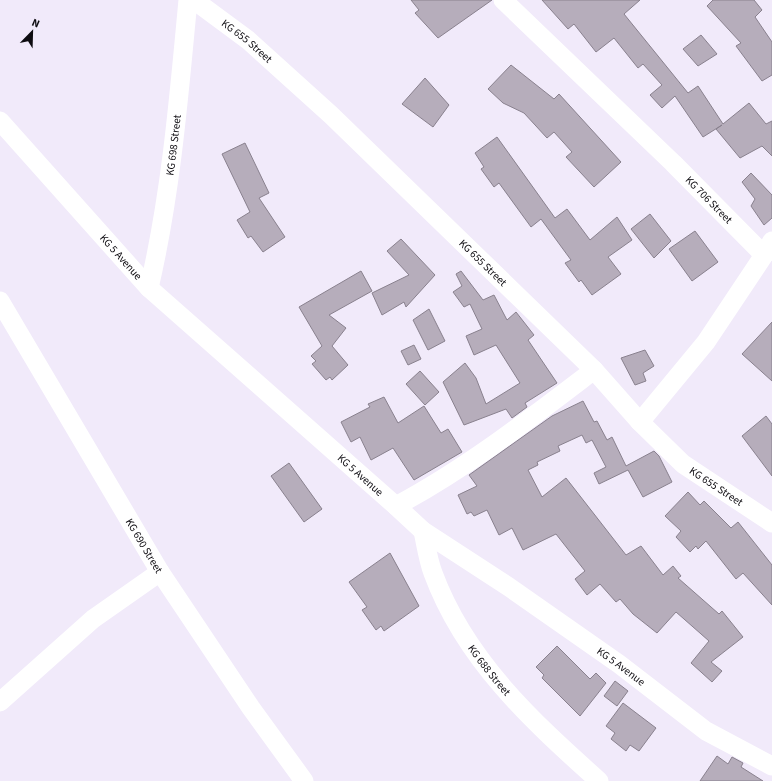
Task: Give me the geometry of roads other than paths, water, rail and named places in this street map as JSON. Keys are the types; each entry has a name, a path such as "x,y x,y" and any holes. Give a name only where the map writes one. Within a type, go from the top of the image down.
{"street":[{"name":"KG 698 Street","path":"149,288 159,244 179,102 188,0"},
{"name":"KG 655 Street","path":"194,0 248,40 331,115 594,370 640,422 682,464 772,524"},
{"name":"KG 706 Street","path":"503,0 673,163 768,248 706,342 640,422"},
{"name":"KG 5 Avenue","path":"0,121 149,288 396,506 422,531 509,587 587,641 706,731 772,766"},
{"name":"KG 690 Street","path":"0,301 160,572 251,708 304,781"},
{"path":"396,506 428,489 523,424 594,370"},
{"name":"KG 688 Street","path":"422,531 432,571 442,596 477,656 503,689 599,781"},
{"path":"0,702 93,619 160,572"}]}
